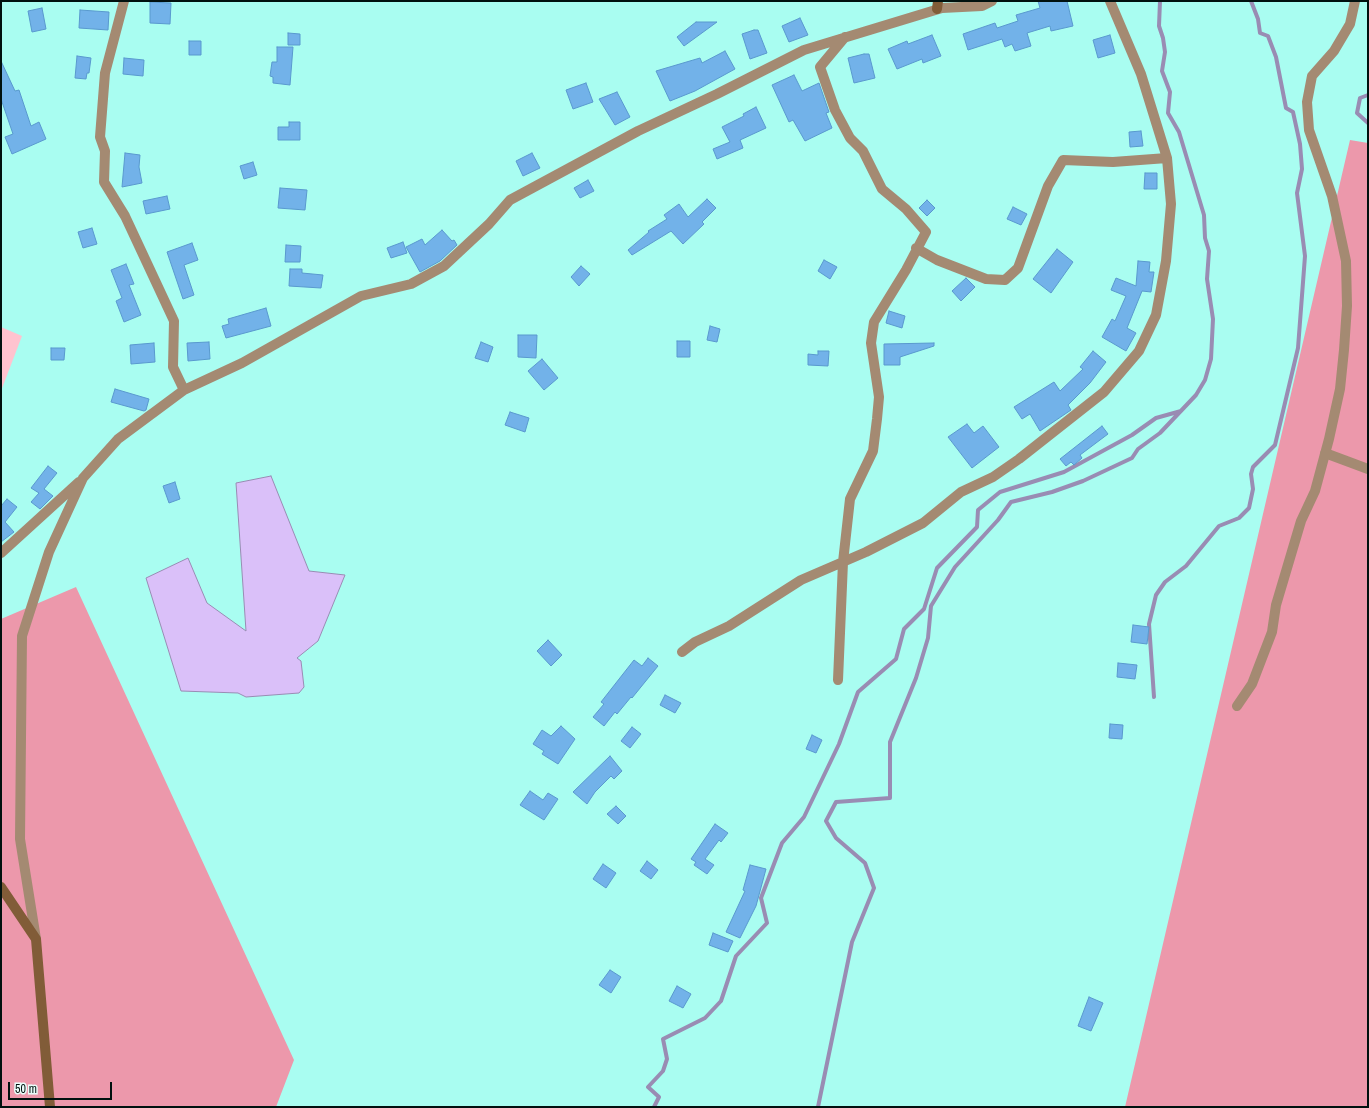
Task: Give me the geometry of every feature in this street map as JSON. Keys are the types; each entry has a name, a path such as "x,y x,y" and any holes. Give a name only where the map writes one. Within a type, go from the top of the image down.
{"street":[{"path":"124,1 105,73 100,137 105,151 104,182 124,216 174,321 173,367 184,390"},
{"path":"1,553 83,478 118,439 184,390 242,363 361,296 411,284 444,266 489,224 510,200 548,181 578,163 804,50 938,5 982,6 992,1"},
{"path":"682,652 695,642 729,626 801,580 843,562 924,523 961,492 993,477 1019,459 1104,392 1139,351 1156,315 1166,261 1172,204 1167,158 1141,74 1110,1"},
{"path":"1237,706 1252,684 1272,632 1276,605 1287,565 1301,521 1315,491 1340,389 1347,306 1346,261 1332,196 1309,130 1307,102 1312,76 1334,51 1350,24 1355,1"},
{"path":"838,680 843,562 850,498 873,451 877,419 879,397 871,343 874,322 906,270 916,248 926,232 906,209 882,189 863,151 850,138 835,110 820,67 845,37"},
{"path":"916,248 938,260 986,279 1005,280 1018,268 1048,186 1063,160 1113,162 1167,158"},
{"path":"1325,453 1368,469"},
{"path":"50,1107 36,939 20,839 22,636 49,552 83,478"},
{"path":"1,887 36,939"}],"shaded area":[{"path":"1350,140 1368,143 1368,1107 1125,1107"},
{"path":"1,327 22,336 1,391"},
{"path":"271,476 309,571 345,575 318,641 297,658 301,661 304,687 299,693 246,697 238,693 181,691 146,578 188,558 207,603 246,631 236,483"},
{"path":"76,587 294,1060 276,1107 1,1107 1,619"}],"building":[{"path":"1038,1 1067,1 1073,26 1051,31 1050,26 1027,33 1031,46 1015,51 1012,44 1005,47 1002,39 968,50 963,34 995,23 997,28 1018,21 1016,15 1040,8"},
{"path":"150,2 171,3 170,24 150,23"},
{"path":"42,8 46,29 32,32 28,11"},
{"path":"80,10 109,12 108,30 79,28"},
{"path":"800,18 808,35 789,42 782,26"},
{"path":"696,22 717,22 684,46 677,37"},
{"path":"758,30 767,53 750,59 742,34"},
{"path":"288,33 300,34 300,45 288,45"},
{"path":"932,35 941,56 923,63 922,59 897,69 888,49 907,41 908,44"},
{"path":"1110,35 1115,53 1098,58 1093,40"},
{"path":"189,41 201,41 201,55 189,55"},
{"path":"277,47 293,47 290,85 273,83 273,77 270,76 272,62 277,62"},
{"path":"725,51 735,69 695,91 670,101 656,71 700,58 702,63"},
{"path":"869,54 875,78 854,83 848,58"},
{"path":"77,56 91,58 89,73 87,73 86,79 75,78"},
{"path":"124,58 144,60 143,76 123,74"},
{"path":"1,61 15,91 19,90 31,126 39,122 46,139 12,154 5,137 13,134 1,99"},
{"path":"794,75 802,91 819,83 829,112 826,113 832,128 805,141 793,120 789,122 772,85"},
{"path":"586,83 593,102 573,109 566,90"},
{"path":"617,92 630,117 615,125 599,99"},
{"path":"756,107 766,128 740,140 743,148 717,159 713,149 730,142 722,127 744,116 743,114"},
{"path":"289,122 300,122 300,140 278,140 278,127 289,127"},
{"path":"1141,131 1143,146 1130,147 1129,132"},
{"path":"125,153 140,155 139,167 142,183 122,187"},
{"path":"532,153 540,168 523,176 516,161"},
{"path":"253,162 257,175 244,179 240,166"},
{"path":"1145,173 1157,173 1157,189 1144,189"},
{"path":"588,180 594,191 580,198 574,188"},
{"path":"280,188 307,190 305,210 278,208"},
{"path":"167,196 170,209 146,214 143,201"},
{"path":"707,199 716,208 702,222 704,224 683,244 671,231 632,255 628,250 649,232 648,231 667,219 664,215 679,204 688,217"},
{"path":"927,200 935,208 927,216 919,208"},
{"path":"1013,207 1027,214 1021,225 1007,219"},
{"path":"92,228 97,244 83,248 78,232"},
{"path":"442,230 452,241 454,240 457,245 440,261 420,272 406,247 422,239 425,245"},
{"path":"403,242 407,253 391,258 387,248"},
{"path":"192,243 198,260 184,265 194,295 183,299 167,252"},
{"path":"286,245 301,246 300,262 285,262"},
{"path":"1057,249 1073,262 1051,293 1033,279"},
{"path":"824,260 837,267 830,279 818,271"},
{"path":"1138,261 1150,262 1149,272 1154,272 1151,292 1142,291 1127,328 1136,333 1126,351 1102,337 1112,319 1115,321 1126,296 1111,290 1116,278 1136,286"},
{"path":"126,264 134,284 129,285 141,315 124,322 116,301 122,298 111,270"},
{"path":"581,266 590,274 579,286 571,277"},
{"path":"290,269 302,269 302,273 323,275 321,288 289,286"},
{"path":"966,278 975,287 961,301 952,291"},
{"path":"266,308 271,326 226,338 222,326 229,324 228,319"},
{"path":"889,311 905,316 902,328 886,323"},
{"path":"710,326 720,329 717,342 707,340"},
{"path":"518,335 537,335 536,358 518,357"},
{"path":"677,341 690,341 690,357 677,357"},
{"path":"209,342 210,359 188,361 187,343"},
{"path":"481,342 493,347 488,362 475,358"},
{"path":"154,343 155,362 131,364 130,345"},
{"path":"934,343 934,346 900,357 900,365 884,365 884,344"},
{"path":"51,348 65,348 64,360 51,360"},
{"path":"818,351 829,351 828,366 808,365 808,354 818,355"},
{"path":"1093,351 1106,362 1090,383 1068,405 1071,410 1040,431 1030,414 1022,419 1014,407 1054,382 1060,391 1083,369 1080,367"},
{"path":"542,359 558,378 544,390 528,371"},
{"path":"115,389 149,399 146,410 144,411 111,402"},
{"path":"510,412 529,418 525,432 505,425"},
{"path":"967,424 974,433 983,426 999,447 972,468 948,437"},
{"path":"1102,426 1108,434 1080,455 1082,458 1074,465 1071,462 1066,466 1060,459"},
{"path":"48,466 57,473 44,489 53,496 40,509 31,502 39,493 31,488"},
{"path":"175,482 180,499 169,503 163,486"},
{"path":"7,499 17,507 5,522 14,532 1,542 1,506"},
{"path":"1133,625 1149,627 1147,644 1131,642"},
{"path":"548,640 562,655 551,666 537,651"},
{"path":"648,658 658,666 632,698 631,697 617,714 615,712 604,726 593,717 604,704 601,702 634,660 642,666"},
{"path":"1118,663 1137,665 1135,679 1117,677"},
{"path":"665,695 681,703 675,713 660,705"},
{"path":"1110,724 1123,725 1122,739 1109,738"},
{"path":"561,726 575,739 558,764 542,754 544,751 533,744 542,730 551,736"},
{"path":"632,727 641,734 630,748 621,741"},
{"path":"812,735 822,740 816,753 806,749"},
{"path":"610,756 622,771 614,779 611,776 595,792 587,804 573,792"},
{"path":"530,791 543,800 548,793 558,799 544,820 520,805"},
{"path":"616,806 626,816 618,824 607,814"},
{"path":"715,824 728,833 721,842 719,840 705,859 714,865 707,874 694,865 696,862 691,859"},
{"path":"647,861 658,870 651,879 640,871"},
{"path":"603,864 616,873 606,888 593,879"},
{"path":"750,865 766,869 756,906 740,938 726,932 745,891 743,890"},
{"path":"713,933 733,941 728,952 709,945"},
{"path":"610,970 621,977 611,993 599,985"},
{"path":"677,986 691,994 683,1008 669,1001"},
{"path":"1089,997 1103,1003 1091,1031 1078,1026"}],"waterway":[{"path":"818,1107 852,942 874,888 865,863 836,838 826,821 836,802 890,798 890,742 916,678 928,638 931,606 955,567 998,520 1011,502 1052,492 1083,481 1132,458 1138,449 1160,433 1196,395 1205,380 1211,359 1213,319 1207,279 1209,251 1205,238 1204,215 1179,132 1168,113 1170,92 1162,71 1165,52 1159,26 1160,1"},
{"path":"1154,697 1149,624 1156,595 1165,582 1186,566 1219,526 1239,518 1249,508 1253,489 1251,474 1253,467 1275,445 1298,348 1305,256 1297,193 1302,169 1300,144 1293,112 1286,108 1276,57 1268,36 1260,33 1258,19 1251,1"},
{"path":"1368,95 1360,98 1357,113 1368,123"},
{"path":"654,1107 659,1097 648,1087 663,1071 667,1059 663,1039 705,1018 721,1001 736,956 767,923 761,898 782,843 804,817 839,744 858,692 896,659 904,629 924,609 937,568 977,527 978,510 1000,492 1064,472 1132,435 1156,418 1181,411"}]}
